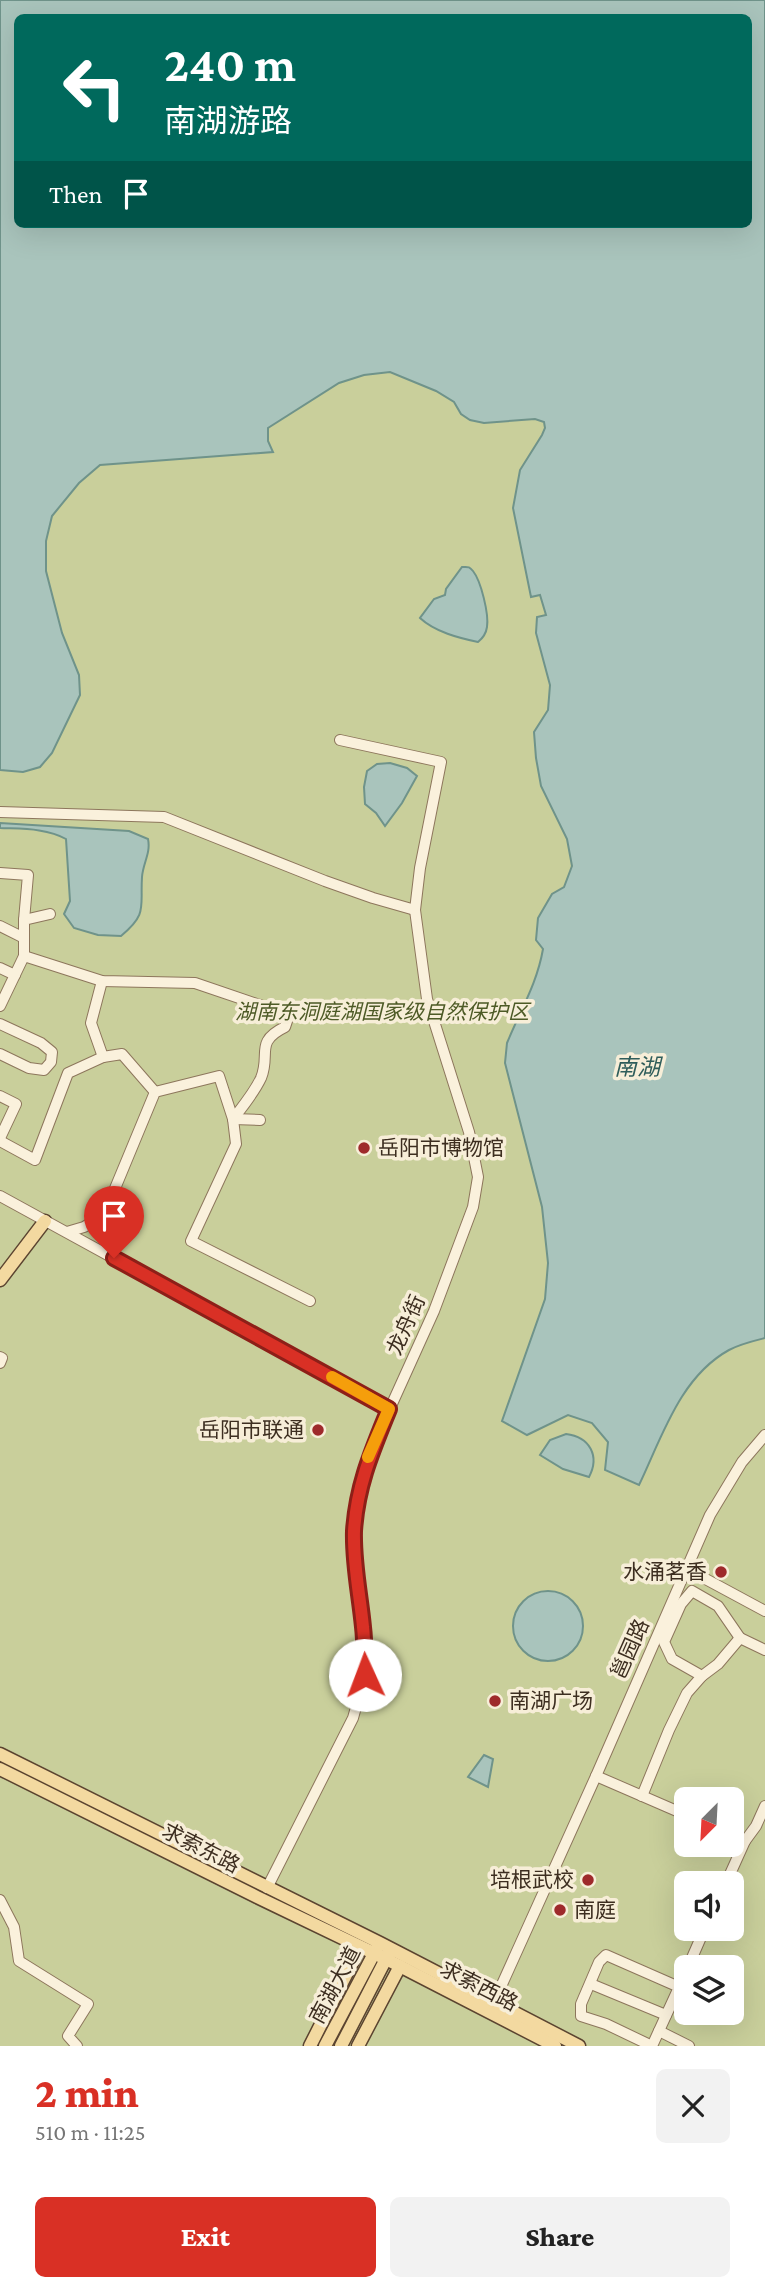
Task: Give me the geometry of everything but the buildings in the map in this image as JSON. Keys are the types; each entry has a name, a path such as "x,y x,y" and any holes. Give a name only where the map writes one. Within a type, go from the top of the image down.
{"main road":[{"path":"0,1268 42,1219"},
{"path":"0,1280 42,1219"},
{"name":"求索东路","path":"0,1755 267,1888 383,1951"},
{"name":"求索东路","path":"0,1769 360,1947 383,1951"},
{"path":"310,2046 360,1947"},
{"name":"求索西路","path":"383,1951 494,2002 579,2046"},
{"name":"求索西路","path":"383,1951 400,1966 555,2046"},
{"name":"南湖大道","path":"325,2046 383,1951"},
{"name":"南湖大道","path":"341,2046 383,1951"},
{"path":"358,2046 400,1966"}],"street":[{"name":"龙舟街","path":"267,1888 353,1718 365,1675 363,1628 354,1560 354,1529 360,1488 368,1457 434,1311 473,1207 478,1177 469,1132 427,999 415,910 420,868 441,762 340,740"},
{"path":"0,812 164,817 325,881 415,910"},
{"path":"0,873 28,875 24,956 0,1006"},
{"path":"24,920 50,914"},
{"path":"0,926 23,937"},
{"path":"24,956 102,981 195,983 289,1015 285,1027 272,1033 265,1045 262,1075 233,1119"},
{"path":"0,968 15,975"},
{"path":"102,981 91,1023 103,1057"},
{"path":"0,1024 41,1043 52,1052 51,1062 44,1070 29,1068 0,1054"},
{"path":"0,1096 16,1104 0,1140 35,1160 68,1073 103,1057 122,1054 155,1092"},
{"path":"155,1092 219,1076 233,1119 236,1144 191,1241 310,1301"},
{"path":"114,1258 104,1215 155,1092"},
{"path":"233,1119 260,1120"},
{"path":"0,1196 389,1409"},
{"path":"67,1233 104,1215"},
{"path":"0,1357 0,1363"},
{"name":"邕园路","path":"494,2002 710,1515 742,1462 765,1435"},
{"path":"687,1569 765,1611"},
{"path":"702,1676 672,1658 664,1642 681,1604 692,1591 718,1606 740,1637 765,1650"},
{"path":"642,1796 668,1730 687,1693 702,1676 718,1664 740,1637"},
{"path":"596,1776 674,1810"},
{"path":"731,1871 765,1807"},
{"path":"0,1900 14,1927 19,1961 88,2004 68,2036 77,2046"},
{"path":"674,1985 606,1955 599,1962 581,2004 581,2016 606,2024 652,2046 674,1998"},
{"path":"591,1984 666,2015"},
{"path":"659,2031 689,2046"}],"green space":[{"name":"湖南东洞庭湖国家级自然保护区","path":"0,0 765,0 765,2046 0,2046"}],"water":[{"name":"南湖","path":"0,0 765,0 765,1338 729,1350 698,1376 674,1410 639,1485 605,1470 608,1442 592,1423 568,1415 527,1435 502,1421 545,1299 548,1263 542,1207 505,1063 507,1043 540,962 543,949 536,940 538,918 552,894 564,887 572,866 567,839 541,786 536,758 534,732 548,710 550,685 536,633 537,617 546,615 540,595 531,597 513,508 520,470 542,435 544,422 535,419 484,423 470,420 461,414 454,402 436,391 390,372 364,375 339,383 268,428 268,441 273,452 100,465 79,483 52,516 46,541 46,571 62,633 79,675 80,695 52,753 40,767 23,772 0,770"},
{"path":"462,567 473,571 486,606 487,629 478,642 440,631 420,618 434,599 445,595 446,589"},
{"path":"390,763 407,768 417,776 385,826 365,804 364,787 367,771 377,764"},
{"path":"0,823 129,831 148,839 142,877 141,910 135,922 121,936 98,935 74,928 64,914 70,901 66,839 43,831 0,828"},
{"path":"566,1434 581,1439 591,1449 593,1462 589,1477 563,1469 540,1455 550,1440"},
{"path":"548,1591 573,1601 583,1626 573,1651 548,1661 523,1651 513,1626 523,1601"},
{"path":"484,1755 493,1759 488,1787 468,1777"}],"slow traffic":[{"path":"332,1377 389,1409 368,1457"}],"place":[{"name":"岳阳市博物馆","path":"364,1148"},
{"name":"岳阳市联通","path":"318,1430"},
{"name":"水涌茗香","path":"721,1572"},
{"name":"南湖广场","path":"495,1701"},
{"name":"培根武校","path":"588,1880"},
{"name":"南庭","path":"560,1910"}],"route":[{"path":"114,1258 389,1409 368,1457 354,1529 354,1560 363,1628 365,1675"}]}
